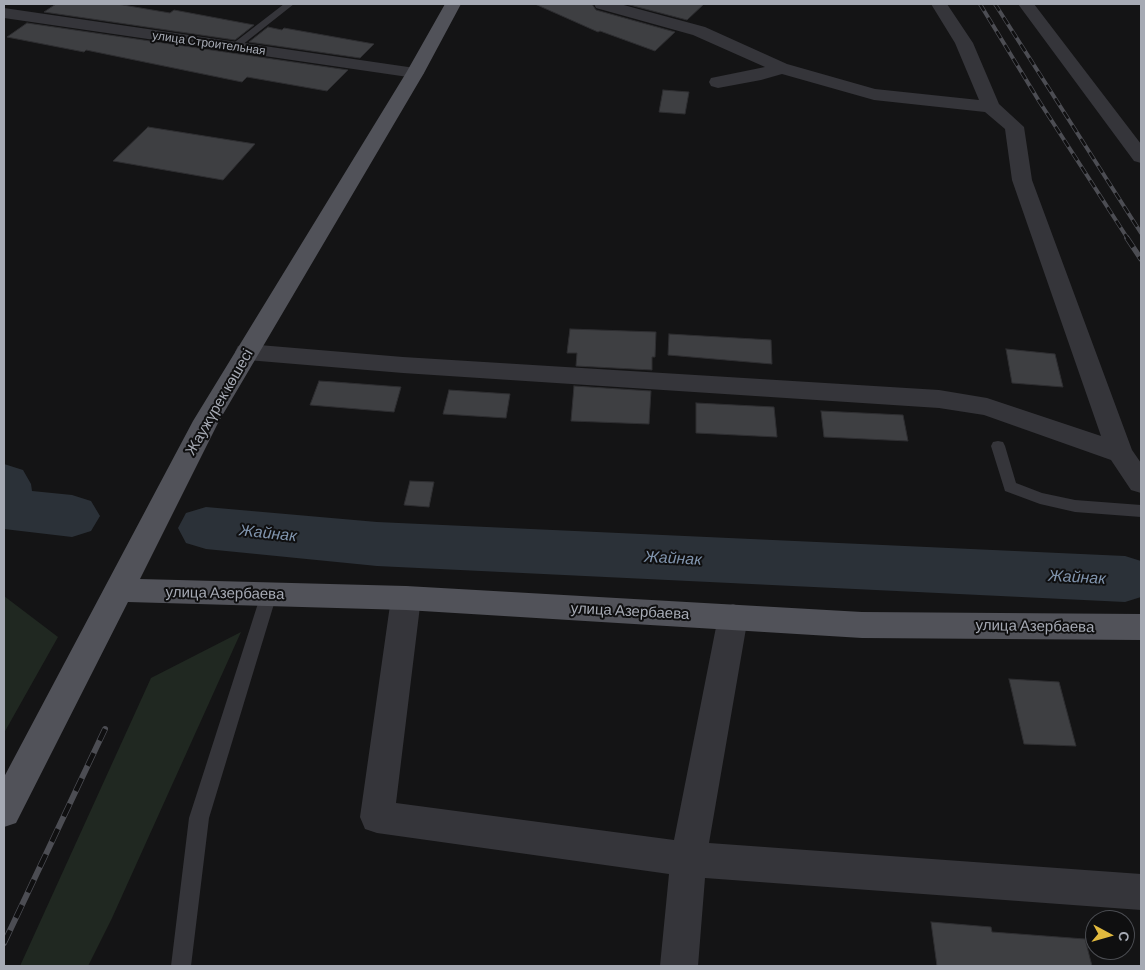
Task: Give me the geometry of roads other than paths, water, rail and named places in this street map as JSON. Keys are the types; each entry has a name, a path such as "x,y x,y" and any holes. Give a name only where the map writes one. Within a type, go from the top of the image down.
{"main road":[{"name":"Жаужүрек көшесі","path":"4,811 206,421 415,73 452,4"},
{"name":"улица Азербаева","path":"119,590 406,598 862,625 1141,627"}],"street":[{"path":"602,4 632,8 699,32 781,68 874,94 990,107"},
{"path":"939,4 964,43 990,107 1014,127 1022,180 1120,454 1141,483"},
{"path":"1026,4 1141,157"},
{"name":"улица Строительная","path":"4,13 415,73"},
{"path":"718,82 761,75 781,68"},
{"path":"247,352 403,365 939,399 987,407 1120,454"},
{"path":"406,598 377,817 688,859 1141,892"},
{"path":"679,966 688,859 733,617"}],"lane":[{"path":"234,47 289,4"},
{"path":"998,446 1010,487 1040,498 1075,506 1141,511"},
{"path":"181,966 199,818 269,594"}],"waterway":[{"path":"4,484 7,509 72,516"},
{"name":"Жайнак","path":"206,528 377,544 1125,579"}],"railway":[{"path":"980,4 1039,101 1128,239"},
{"path":"995,4 1141,233"},
{"path":"1127,238 1141,259"},
{"path":"4,943 105,729"}]}
